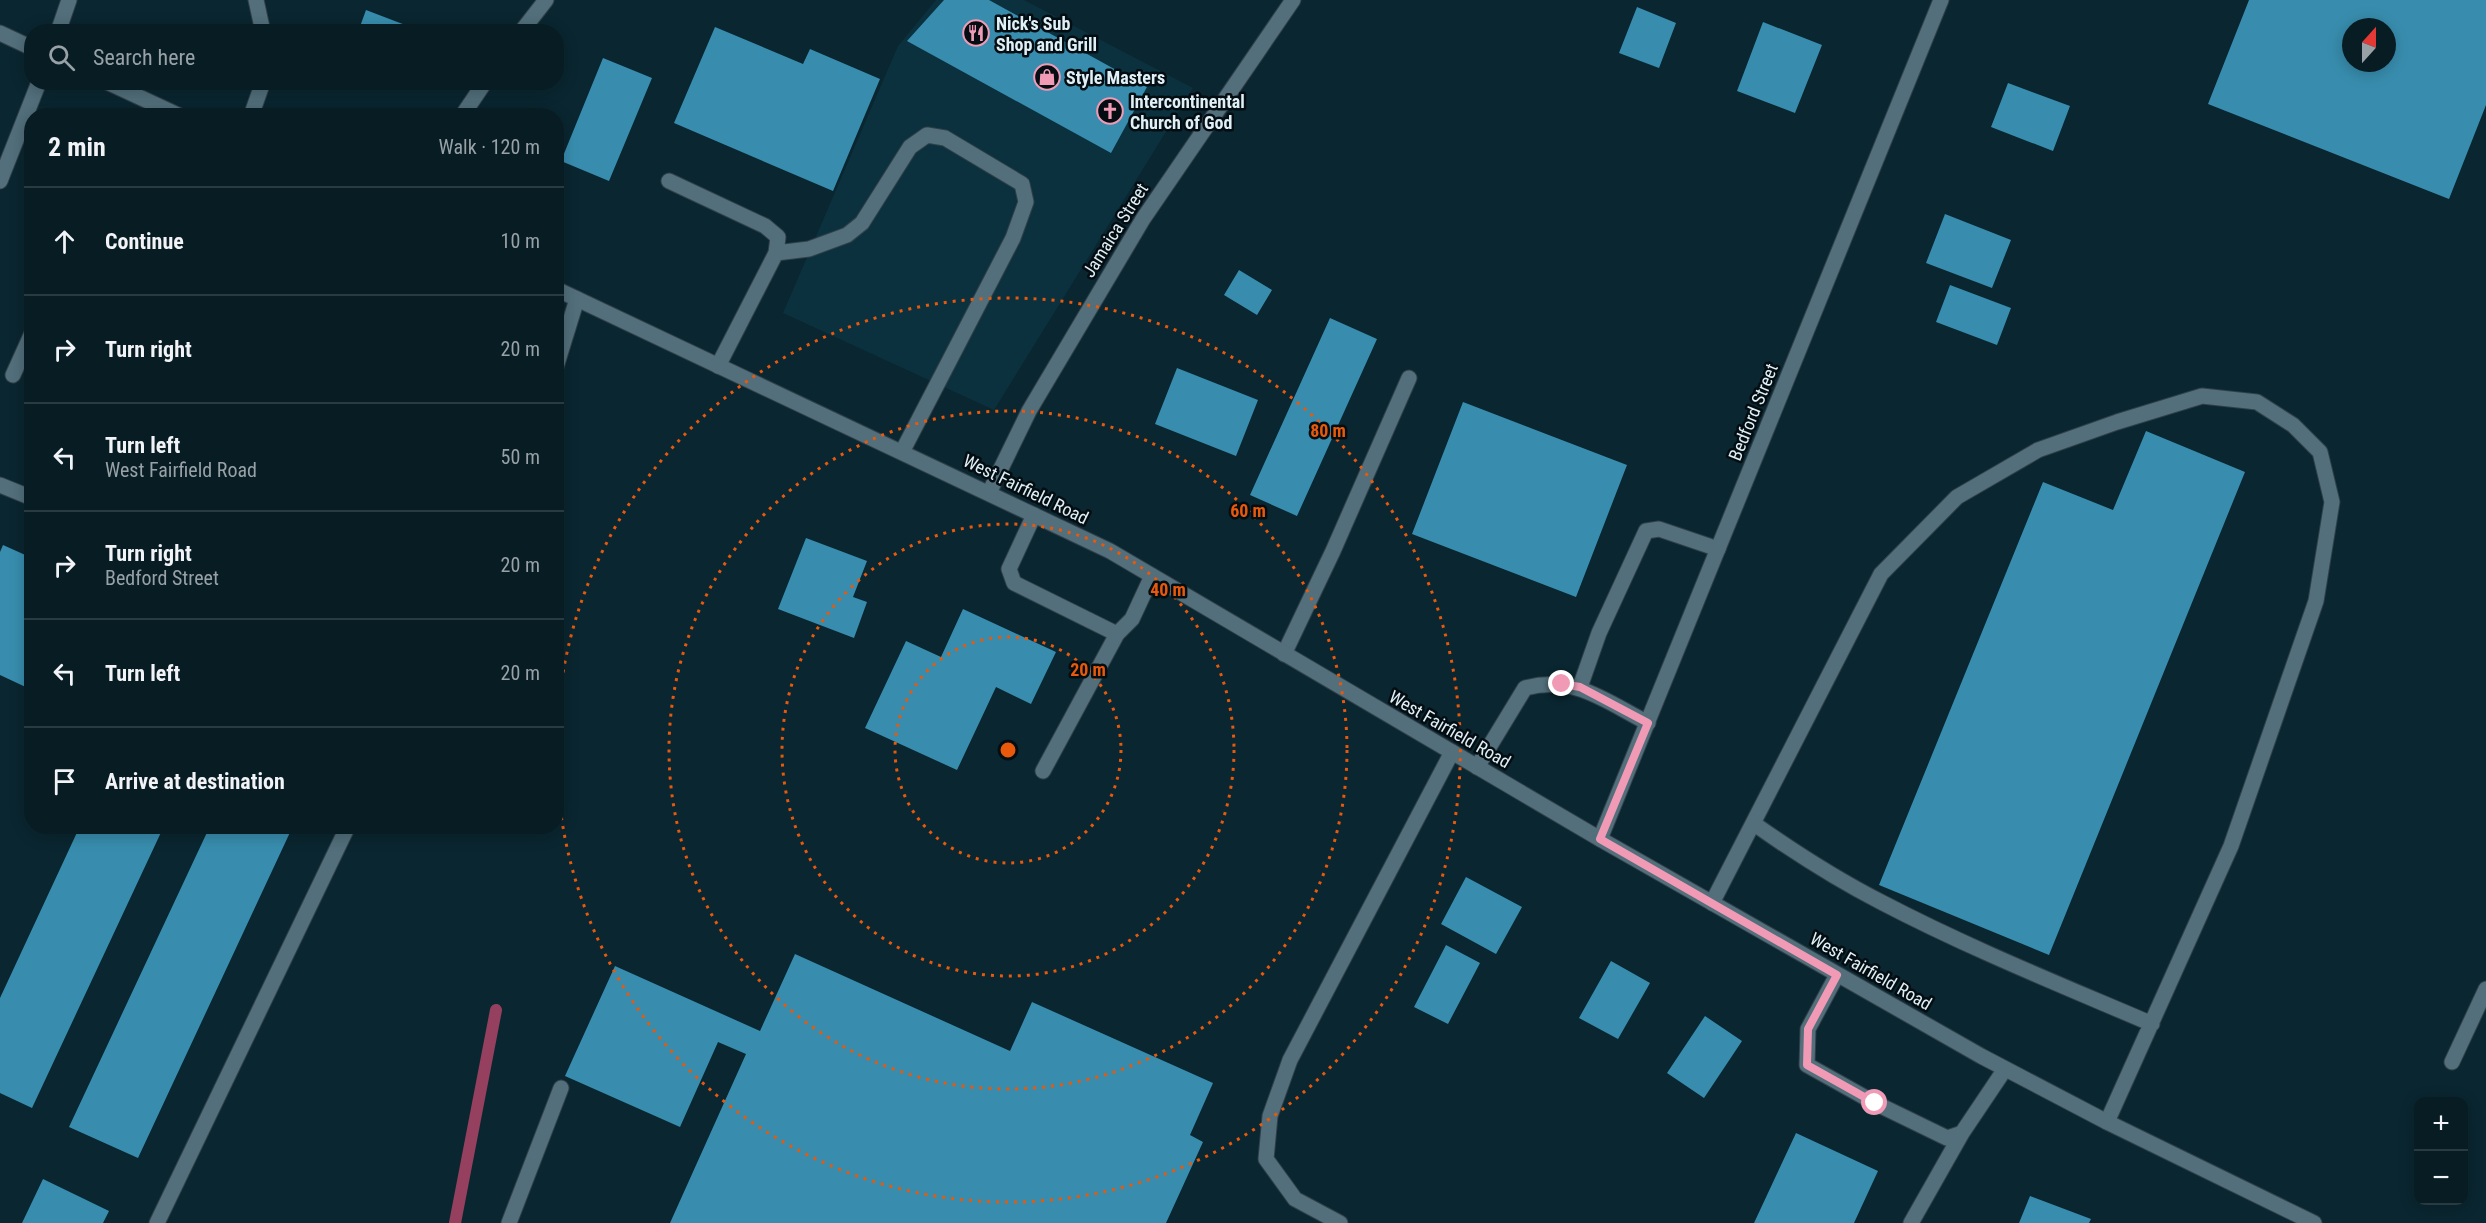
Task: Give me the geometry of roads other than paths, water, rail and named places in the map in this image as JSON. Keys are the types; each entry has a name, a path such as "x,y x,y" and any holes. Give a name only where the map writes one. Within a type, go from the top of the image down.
{"main road":[{"path":"61,24 69,0"},
{"path":"256,0 261,24"},
{"path":"527,24 546,0"},
{"name":"Jamaica Street","path":"989,492 1029,411 1143,219 1293,0"},
{"name":"Bedford Street","path":"1600,839 1941,0"},
{"path":"0,33 24,44"},
{"path":"29,108 36,90"},
{"path":"125,90 163,108"},
{"path":"254,108 259,90"},
{"path":"467,108 480,90"},
{"path":"0,181 24,120"},
{"path":"776,253 809,249 847,235 862,223 910,147 927,135 945,138 1022,184 1026,202 1013,238 902,452"},
{"path":"669,181 765,226 778,237 776,253 718,366"},
{"name":"West Fairfield Road","path":"564,293 1110,551 1600,839 2005,1069 2107,1122 2314,1223"},
{"path":"564,341 577,299"},
{"path":"13,375 24,351"},
{"path":"1284,654 1333,551 1409,378"},
{"path":"1712,903 1881,574 1957,497 2038,450 2117,422 2202,396 2257,402 2293,425 2320,452 2332,501 2316,601 2231,846 2107,1122"},
{"path":"0,484 24,494"},
{"path":"1034,514 1009,569 1014,583 1117,634"},
{"path":"1580,687 1599,633 1646,531 1659,529 1718,549"},
{"path":"1043,771 1117,634 1132,619 1152,576"},
{"path":"1477,767 1525,688 1542,684 1580,687 1648,723"},
{"path":"1340,1223 1295,1200 1266,1159 1270,1116 1290,1060 1452,752"},
{"path":"1753,823 1803,857 1880,902 1959,940 2152,1023"},
{"path":"157,1223 344,834"},
{"path":"1837,975 1808,1029 1807,1065 1875,1103 1947,1138 1962,1133"},
{"path":"2452,1062 2486,989"},
{"path":"1911,1223 1962,1133 2005,1069"},
{"path":"510,1223 561,1088"}],"waterway":[{"path":"455,1223 496,1010"}],"place":[{"name":"Nick's Sub Shop and Grill","path":"976,33"},
{"name":"Style Masters","path":"1047,77"},
{"name":"Intercontinental Church of God","path":"1110,111"}]}
